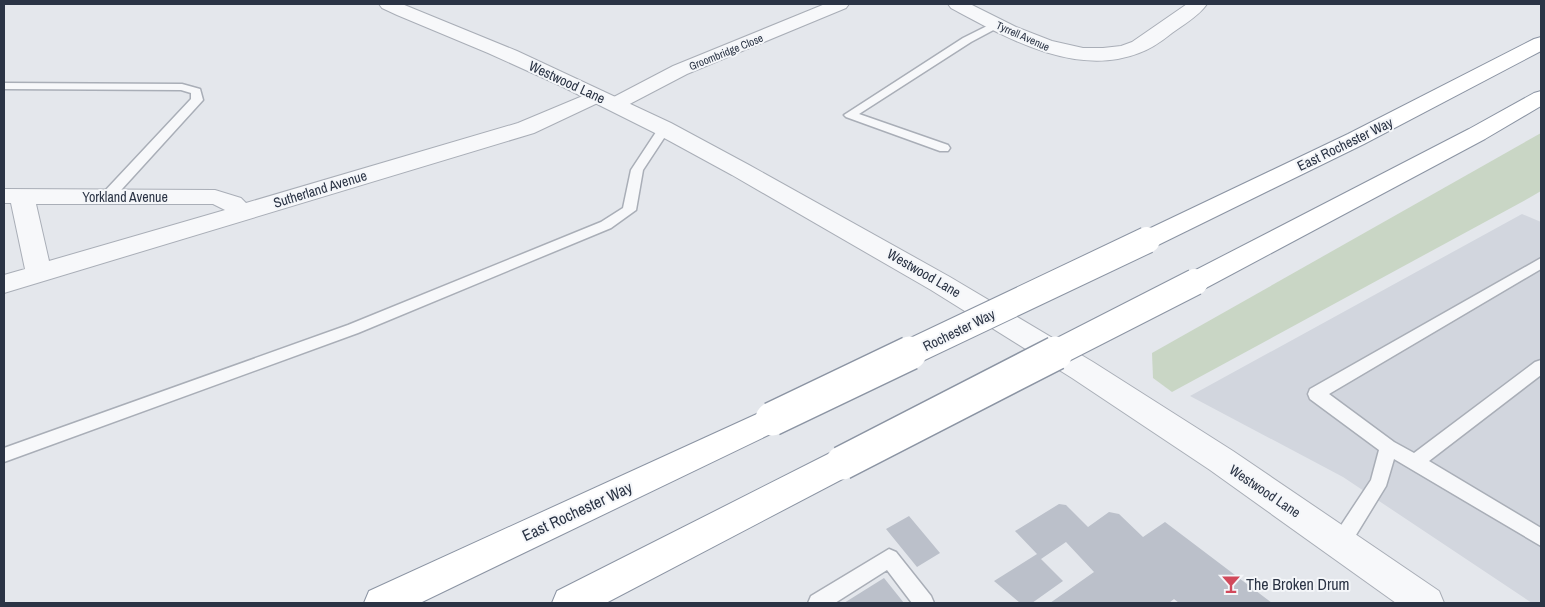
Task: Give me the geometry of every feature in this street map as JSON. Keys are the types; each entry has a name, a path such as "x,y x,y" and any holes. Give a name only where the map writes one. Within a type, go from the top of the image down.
{"highway":[{"name":"East Rochester Way","path":"1147,240 1356,139 1541,43"},
{"path":"570,603 1195,282 1477,134 1541,97"},
{"name":"Rochester Way","path":"772,419 1147,240"},
{"name":"East Rochester Way","path":"382,603 772,419"}],"street":[{"name":"Westwood Lane","path":"388,4 512,56 664,129 738,168 990,312 1152,415 1341,542 1426,603"},
{"name":"Groombridge Close","path":"606,100 840,4"},
{"name":"Tyrrell Avenue","path":"957,4 1036,44 1054,50 1084,55 1115,54 1138,47 1198,4"},
{"name":"Sutherland Avenue","path":"4,284 526,128 580,106 606,100"},
{"name":"Yorkland Avenue","path":"13,196 215,197 232,203 242,213"},
{"path":"13,196 39,274"}],"lane":[{"path":"944,148 850,115 928,64 997,24"},
{"path":"4,86 182,87 196,91 197,100 107,197"},
{"path":"4,455 353,329 606,225 629,210 637,170 664,129"},
{"path":"1541,263 1316,394 1388,447 1417,461 1541,538"},
{"path":"1417,461 1541,366"},
{"path":"1341,542 1380,481 1388,447"},
{"path":"818,603 890,558 924,603"}],"shaded area":[{"path":"1522,214 1541,222 1541,603 1532,603 1343,477 1190,396"}],"green space":[{"path":"1541,133 1541,191 1172,392 1153,378 1152,353"}],"building":[{"path":"1059,504 1066,505 1088,527 1109,512 1119,514 1143,537 1165,522 1272,603 1179,603 1174,599 1169,603 1050,603 1094,572 1066,542 1041,559 1063,581 1032,603 1020,603 994,581 1037,554 1015,531"},
{"path":"909,516 940,553 917,567 886,529"},
{"path":"884,578 904,603 844,603"}],"place":[{"name":"The Broken Drum","path":"1231,584"}]}
